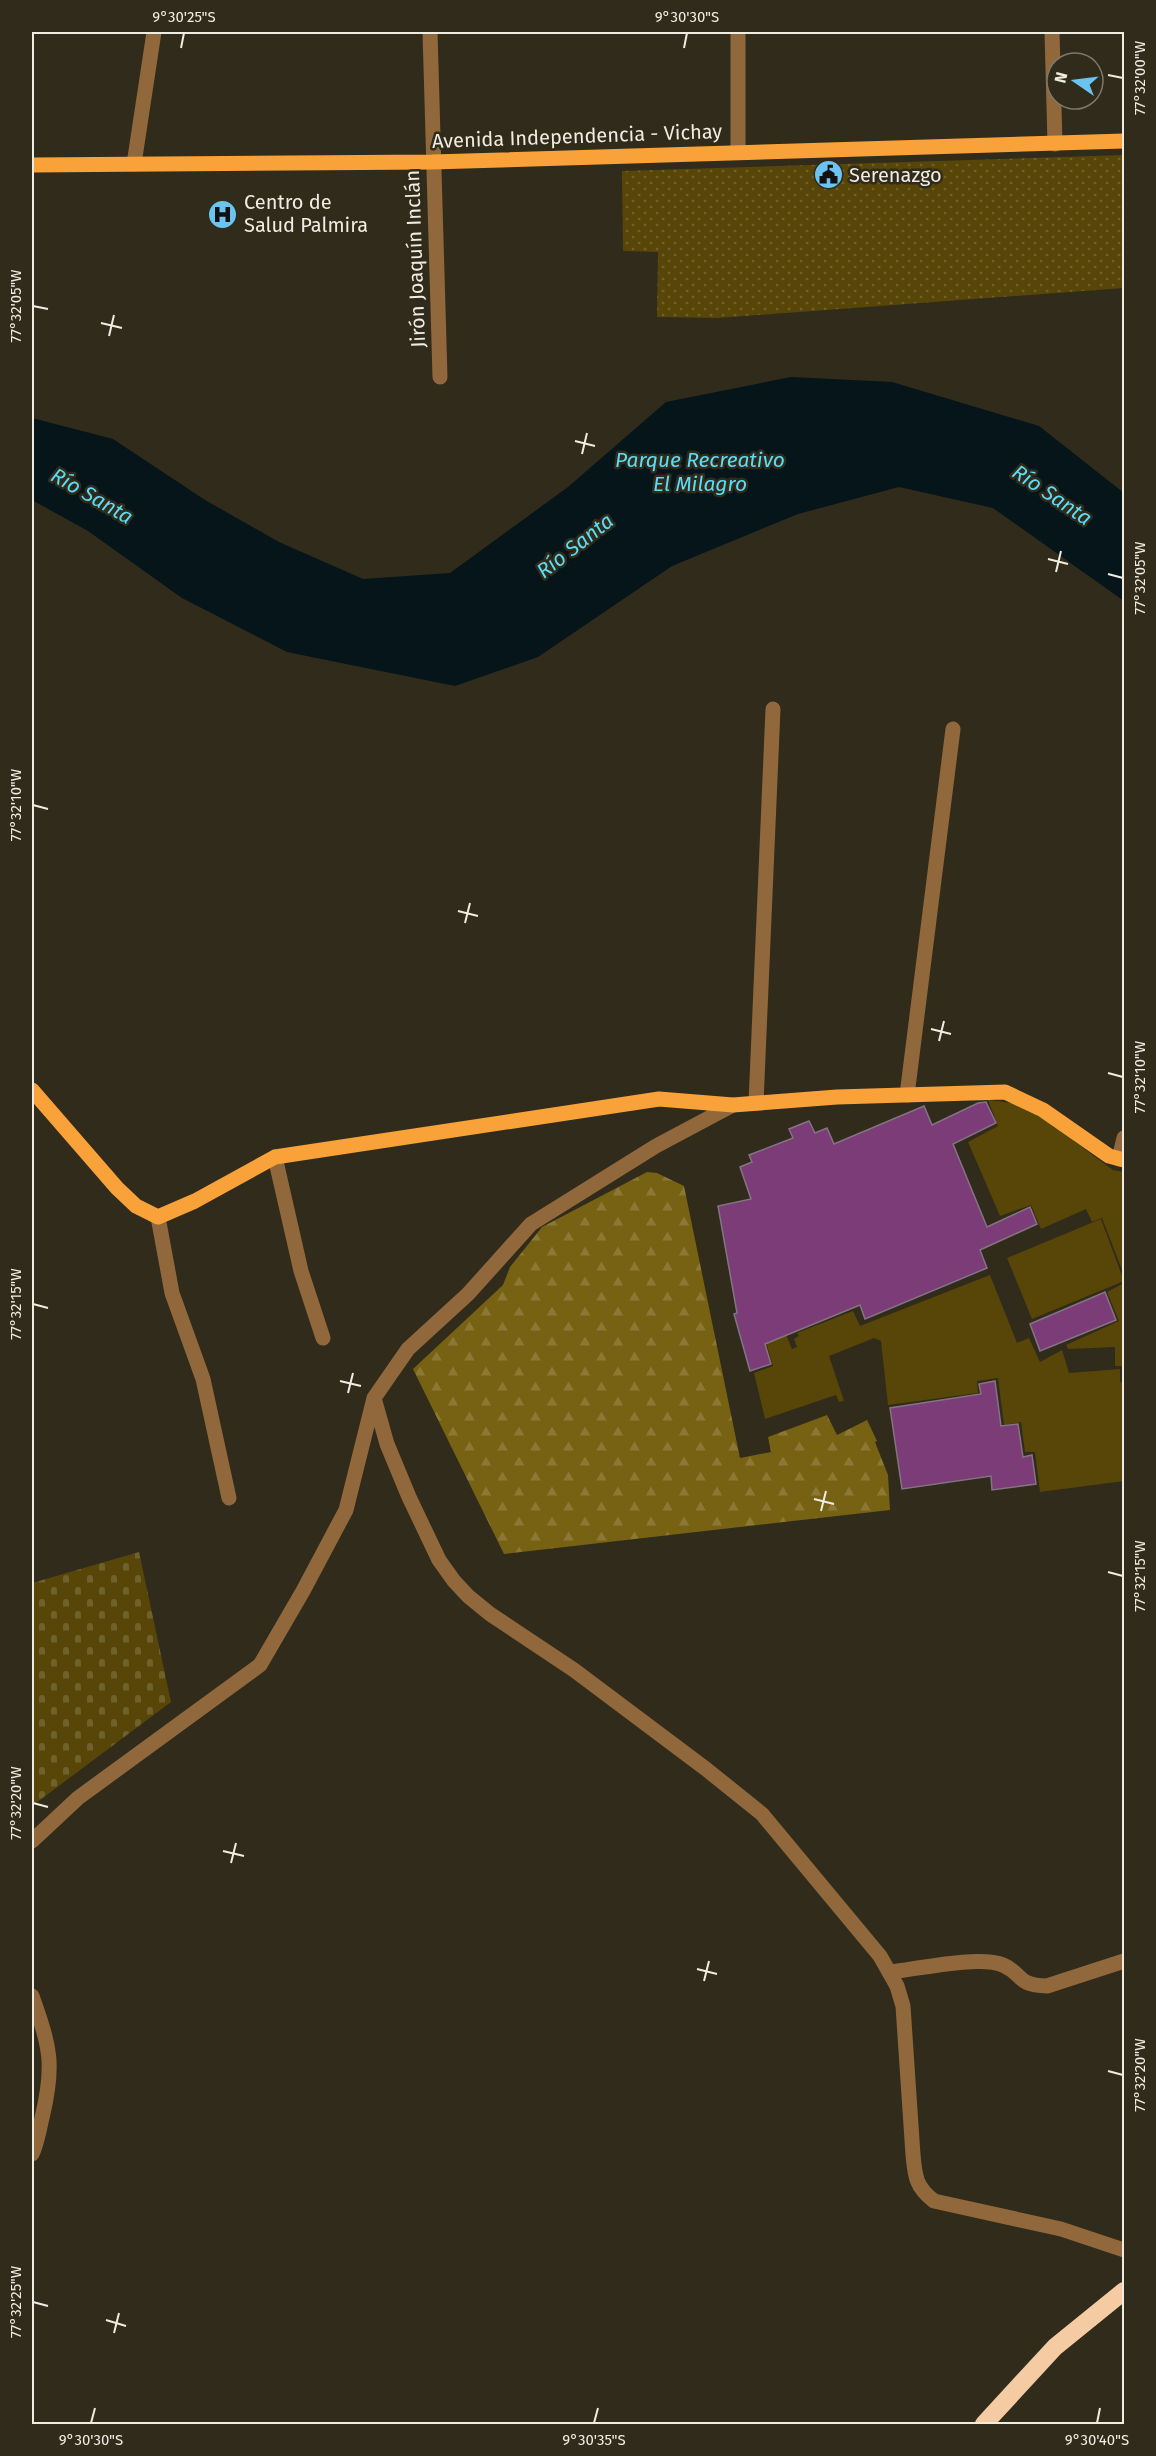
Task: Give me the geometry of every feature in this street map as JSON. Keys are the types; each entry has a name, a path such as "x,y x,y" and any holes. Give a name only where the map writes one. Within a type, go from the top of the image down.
{"highway":[{"path":"984,2424 1055,2347 1125,2291"}],"main road":[{"name":"Avenida Independencia - Vichay","path":"32,165 432,162 1125,141"},
{"path":"32,1090 46,1110 117,1188 136,1206 158,1217 195,1201 275,1157 659,1099 733,1105 837,1097 1005,1092 1043,1110 1109,1156 1122,1159"}],"street":[{"path":"134,164 154,32"},
{"name":"Jirón Joaquín Inclán","path":"430,32 440,377"},
{"path":"738,32 738,152"},
{"path":"1052,32 1055,144"},
{"path":"756,1103 773,709"},
{"path":"907,1095 953,729"},
{"path":"32,1841 78,1798 260,1665 346,1510 374,1398 408,1349 468,1293 531,1224 656,1146 733,1105"},
{"path":"1122,1159 1125,1138"},
{"path":"275,1157 301,1271 323,1338"},
{"path":"158,1217 172,1293 203,1379 230,1498"},
{"path":"374,1398 387,1444 409,1497 439,1560 461,1589 490,1614 574,1670 762,1814 784,1838 891,1972 903,2006 913,2155 915,2174 921,2191 934,2202 1061,2229 1125,2250"},
{"path":"891,1972 971,1962 987,1963 1002,1965 1022,1982 1047,1986 1125,1961"},
{"path":"32,1996 47,2038 51,2064 47,2096 32,2154"}],"green space":[{"path":"1124,155 1124,288 718,318 657,317 658,252 623,251 622,171"},
{"path":"988,1100 1012,1103 1044,1119 1113,1170 1124,1172 1124,1275 1102,1218 1092,1222 1086,1209 1041,1229 1031,1205 1000,1216 968,1142 998,1126"},
{"path":"647,1172 657,1173 684,1186 740,1458 771,1452 768,1437 827,1415 837,1435 867,1420 877,1441 875,1442 888,1475 890,1510 504,1554 413,1369 503,1285 510,1267 542,1227"},
{"path":"1101,1219 1124,1281 1032,1319 1007,1258"},
{"path":"990,1275 1017,1343 1029,1338 1040,1362 1062,1350 1069,1373 1120,1369 1120,1381 1124,1386 1124,1481 1040,1492 1035,1452 1025,1452 1021,1422 1004,1425 998,1378 977,1381 978,1393 888,1405 881,1341 874,1338 829,1356 844,1401 839,1402 836,1395 765,1419 754,1373 773,1366 756,1308 773,1304 792,1349 797,1347 794,1339 799,1336 797,1333 853,1311 860,1326"},
{"path":"1124,1283 1124,1366 1115,1366 1115,1347 1068,1349 1066,1345 1119,1321 1107,1292"},
{"path":"139,1552 171,1702 32,1806 32,1583"}],"water":[{"name":"Parque Recreativo El Milagro","path":"791,377 892,382 1039,426 1124,493 1124,601 993,508 899,487 798,514 672,566 538,657 455,686 287,652 182,598 88,531 32,500 32,418 113,439 205,500 279,542 363,579 450,573 568,487 666,402"}],"building":[{"path":"986,1102 996,1123 953,1144 987,1227 1030,1207 1037,1224 980,1250 987,1268 865,1319 860,1305 765,1344 771,1364 750,1371 734,1314 737,1313 718,1206 751,1199 740,1167 752,1162 749,1155 793,1138 789,1129 809,1121 815,1133 827,1128 834,1144 924,1106 932,1125 978,1103"},
{"path":"1105,1292 1116,1320 1040,1351 1030,1324"},
{"path":"995,1381 1001,1426 1018,1424 1023,1457 1032,1455 1036,1484 992,1490 991,1476 902,1489 890,1408 981,1394 979,1384"}],"place":[{"name":"Serenazgo","path":"828,175"},
{"name":"Centro de Salud Palmira","path":"223,214"}],"water label":[{"name":"Río Santa","path":"1052,495"},
{"name":"Río Santa","path":"92,496"},
{"name":"Río Santa","path":"575,546"}]}
